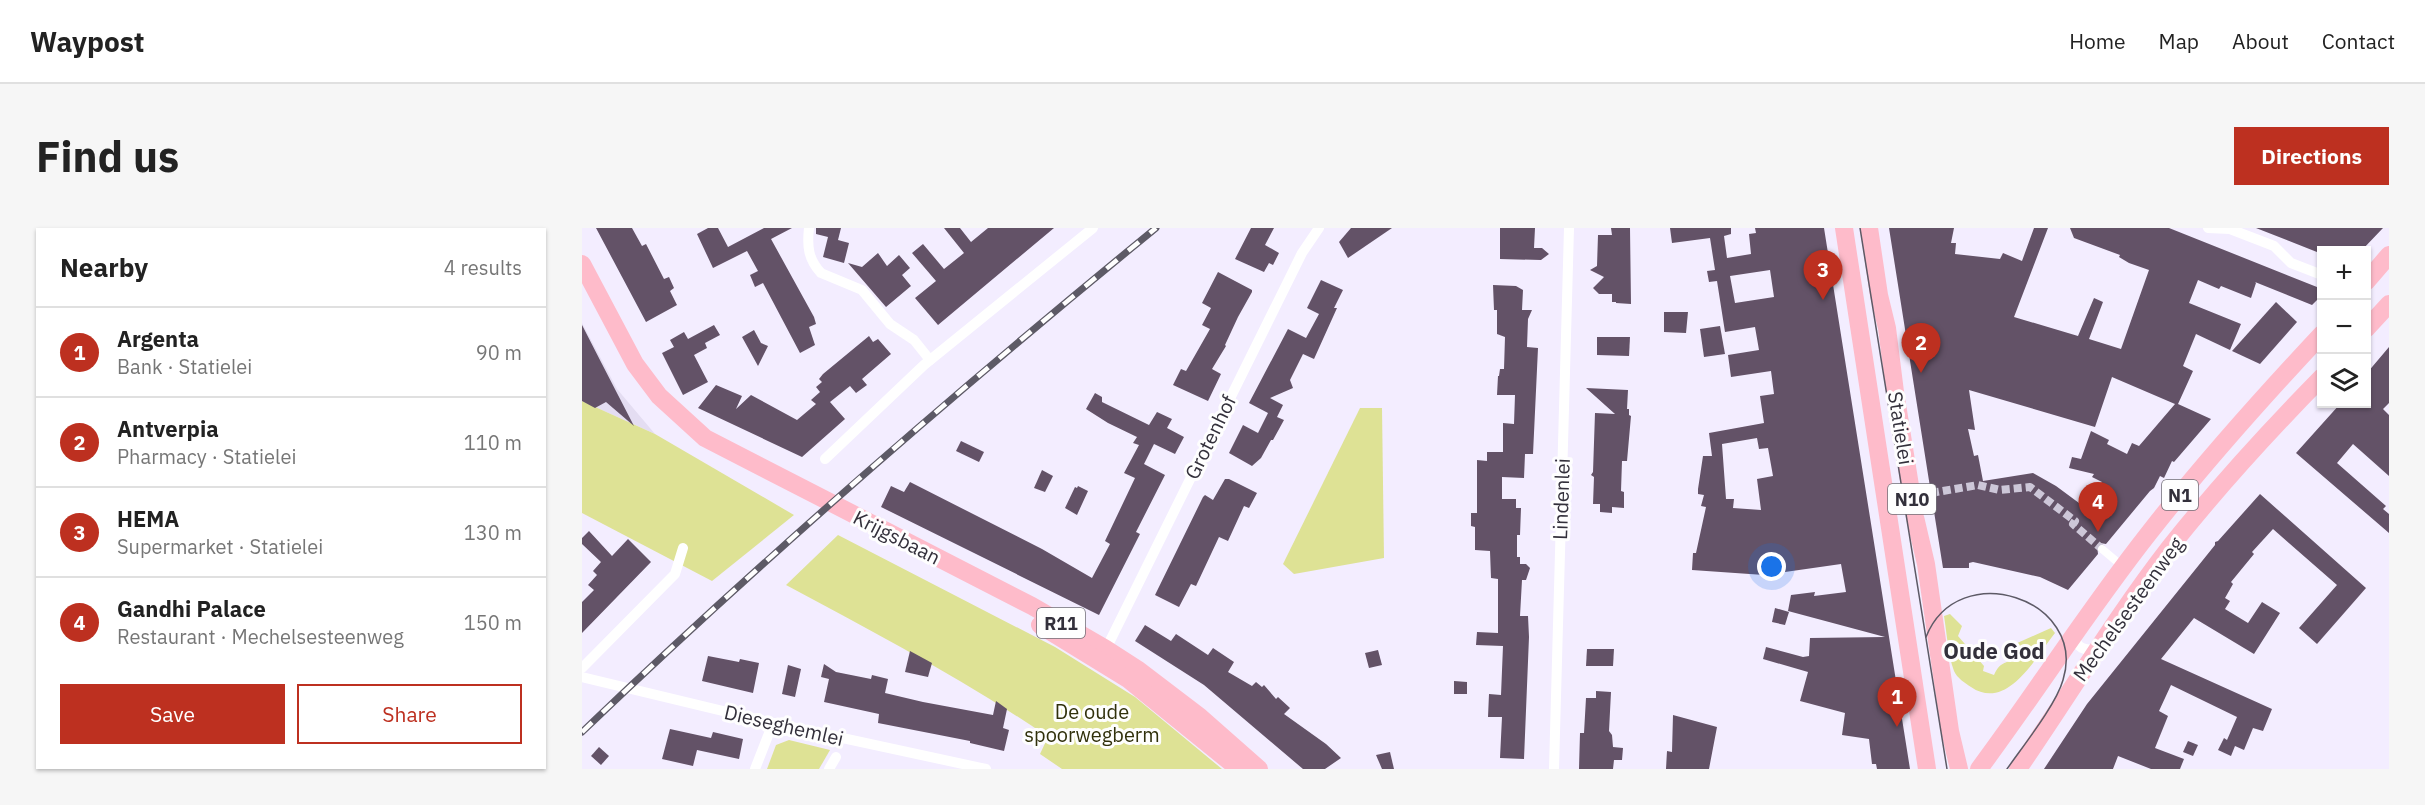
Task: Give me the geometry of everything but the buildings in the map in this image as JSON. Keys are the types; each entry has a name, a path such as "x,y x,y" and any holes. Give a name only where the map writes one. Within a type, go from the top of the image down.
{"main road":[{"name":"Statielei","path":"1844,228 1928,769"},
{"name":"Statielei","path":"1869,228 1879,295 1887,328 1915,517 1926,564 1952,742 1959,769"},
{"path":"2371,277 2389,255"},
{"name":"Krijgsbaan","path":"582,264 635,364 659,396 705,438 812,500 1057,635 1128,679 1239,769"},
{"name":"Krijgsbaan","path":"582,289 624,367 652,406 671,424 708,453 812,500"},
{"path":"2371,324 2389,304"},
{"name":"Mechelsesteenweg","path":"1979,769 2075,633 2169,508 2278,381 2317,339"},
{"name":"Mechelsesteenweg","path":"2018,769 2098,648 2170,547 2247,457 2317,382"},
{"name":"Krijgsbaan","path":"838,514 1032,606 1106,649 1200,717 1259,769"},
{"path":"1952,742 1961,754 1969,758 1978,758 1991,753"}],"street":[{"path":"808,228 809,256 821,273 862,290 890,324 914,340 930,360"},
{"path":"825,459 930,360 1093,228"},
{"name":"Grotenhof","path":"1106,649 1296,264 1319,228"},
{"name":"Lindenlei","path":"1554,769 1569,228"},
{"path":"2208,228 2230,229 2274,246 2291,263 2317,273"},
{"path":"582,668 675,574 683,549"},
{"path":"2102,549 2115,560"},
{"path":"2075,633 2075,639 2080,648 2086,651 2098,648"},
{"name":"Dieseghemlei","path":"582,677 773,723 986,769"},
{"path":"755,769 773,723"},
{"path":"829,769 836,757"}],"shaded area":[{"path":"582,323 617,389 655,434 582,401"}],"green space":[{"path":"582,401 655,434 794,515 712,581 582,513"},
{"path":"1360,408 1382,408 1384,558 1294,574 1283,564"},
{"name":"De oude spoorwegberm","path":"838,535 1055,647 1135,697 1222,769 1062,769 1040,754 1048,737 919,657 786,585"},
{"path":"1950,614 1962,626 1958,636 1984,666 1983,671 1994,675 2001,665 2016,659 2018,654 2015,644 2051,628 2055,633 2019,678 1997,692 1984,693 1964,682 1954,671 1944,616"},
{"path":"789,740 830,750 819,769 767,769 776,745"}],"tunnel":[{"path":"1931,493 1978,485 2000,490 2030,487 2075,521 2073,524 2102,549"}],"tram line":[{"path":"1860,228 1947,769"},
{"path":"1926,637 1942,612 1964,598 1990,594 2016,598 2039,609 2057,628 2066,652 2063,680 2054,701 2007,769"}],"railway":[{"path":"582,732 651,666 864,474 1156,228"}],"place":[{"name":"HEMA","path":"1823,300"},
{"name":"Antverpia","path":"1921,373"},
{"name":"Gandhi Palace","path":"2098,532"},
{"name":"Argenta","path":"1897,727"}],"district":[{"name":"Oude God","path":"1994,650"}]}
